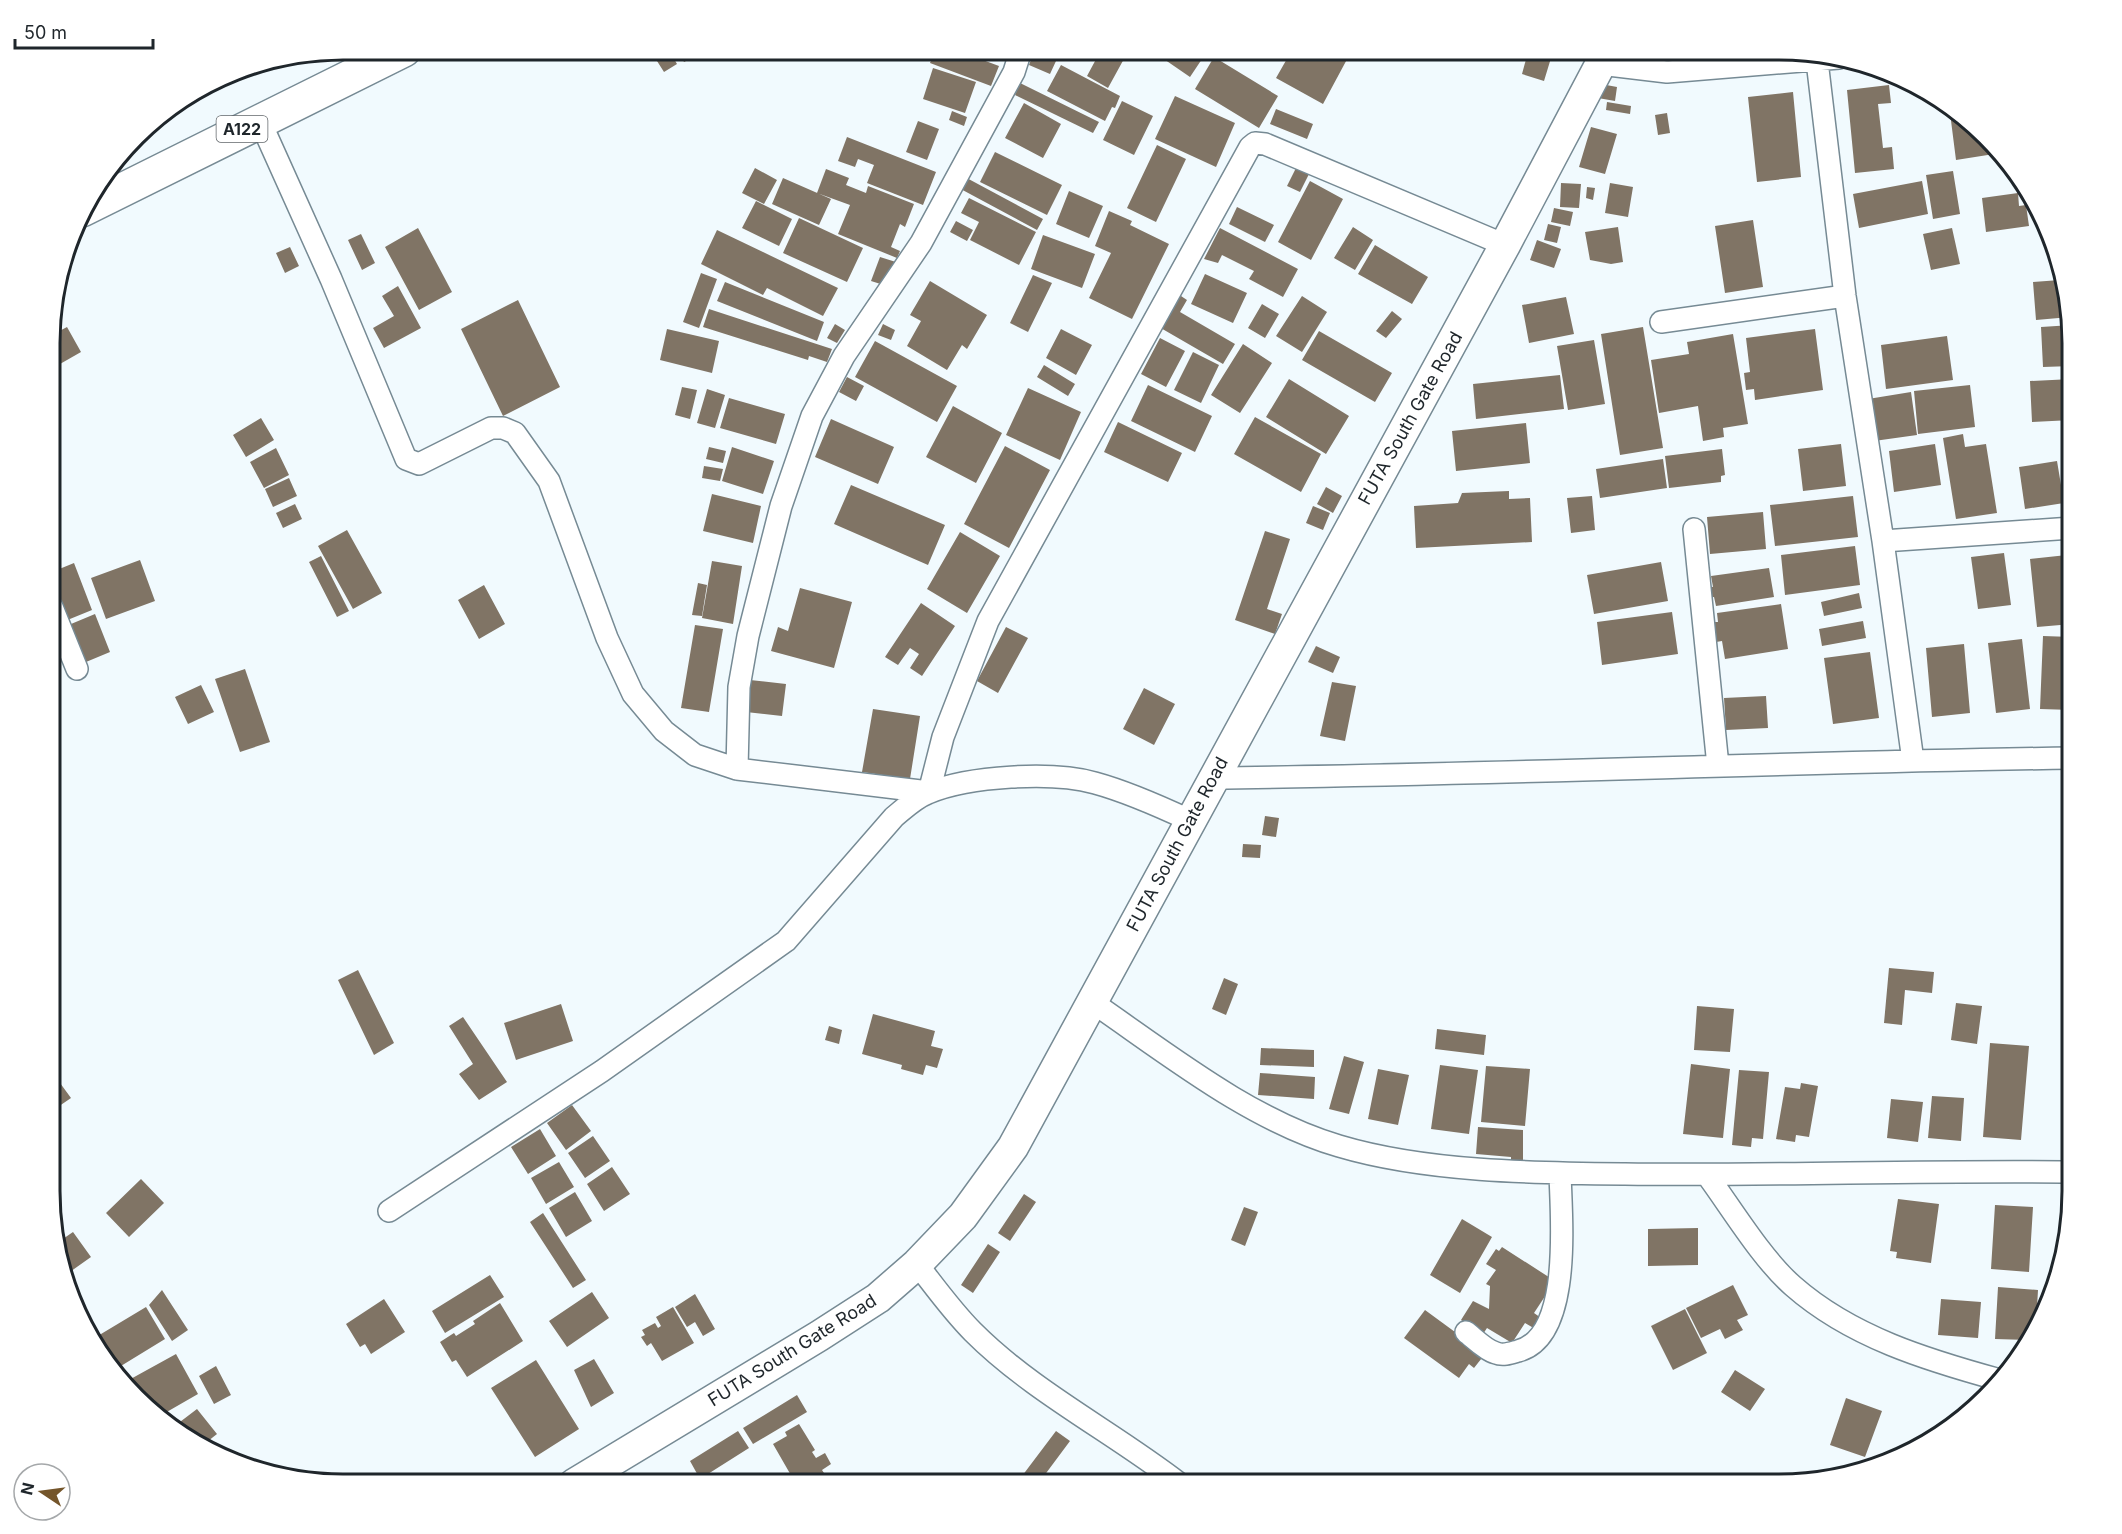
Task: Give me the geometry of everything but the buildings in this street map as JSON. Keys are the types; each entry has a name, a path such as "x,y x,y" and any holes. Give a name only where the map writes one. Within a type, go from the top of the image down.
{"highway":[{"name":"A122","path":"97,202 384,60"}],"main road":[{"name":"FUTA South Gate Road","path":"591,1474 878,1298 916,1264 963,1216 1013,1147 1189,820 1505,245 1602,60"}],"street":[{"path":"737,769 739,687 747,636 781,506 812,416 844,356 921,243 1014,72 1018,60"},
{"path":"1617,60 1667,72 1809,62"},
{"path":"1817,62 1845,296 1883,541 1913,761"},
{"path":"260,121 332,279 406,459 419,464 491,429 504,428 515,433 549,481 607,638 633,694 664,731 695,755 737,769 929,792"},
{"path":"929,792 943,737 988,621 1250,147 1255,143 1265,144 1505,245"},
{"path":"1660,322 1845,296"},
{"path":"1694,529 1718,766"},
{"path":"1883,541 2062,529"},
{"path":"60,627 77,669"},
{"path":"1213,778 1555,772 2062,758"},
{"path":"389,1211 602,1071 786,941 894,817 914,800 929,792 962,784 1019,776 1057,777 1103,785 1140,798 1189,820"},
{"path":"1092,1002 1227,1094 1292,1127 1340,1146 1447,1166 1560,1173 1707,1175 1929,1171 2062,1172"},
{"path":"1466,1332 1495,1353 1507,1354 1523,1350 1538,1341 1548,1325 1557,1295 1562,1247 1560,1173"},
{"path":"1707,1175 1792,1286 1824,1310 1869,1335 1922,1358 1992,1378"},
{"path":"916,1264 972,1331 1016,1369 1167,1474"}]}
